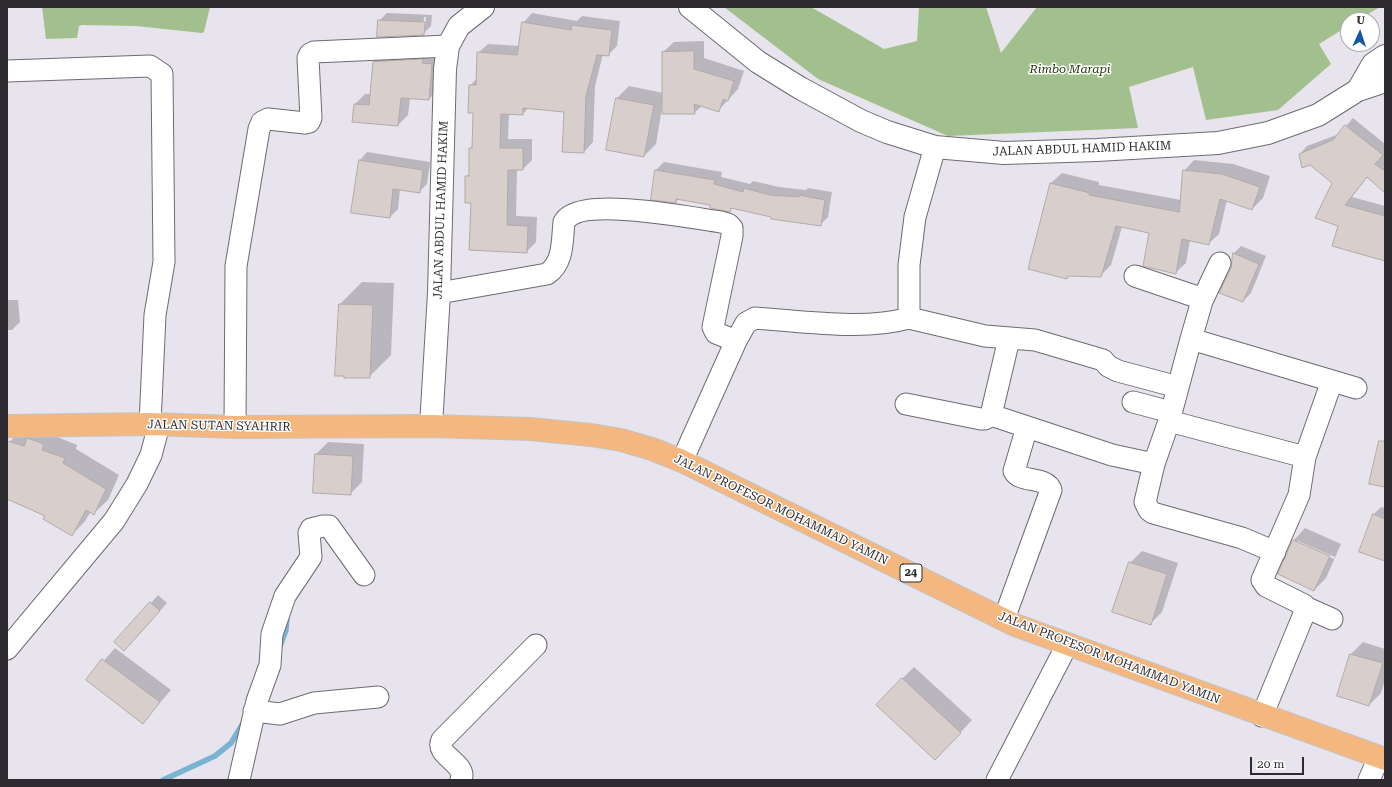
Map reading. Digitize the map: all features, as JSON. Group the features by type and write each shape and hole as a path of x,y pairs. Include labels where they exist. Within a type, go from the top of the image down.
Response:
{"highway":[{"name":"JALAN SUTAN SYAHRIR","path":"7,426 431,426"},
{"name":"JALAN PROFESOR MOHAMMAD YAMIN","path":"431,426 530,429 591,435 640,445 682,461 1004,619 1067,645 1382,758"}],"main road":[{"name":"JALAN ABDUL HAMID HAKIM","path":"431,426 438,293 445,77 448,46 459,26 483,7"},
{"name":"JALAN ABDUL HAMID HAKIM","path":"690,7 758,62 800,88 874,127 935,147 1004,153 1218,143 1268,133 1318,115 1358,90 1385,81"},
{"name":"JALAN ABDUL HAMID HAKIM","path":"1358,90 1373,64 1385,56"}],"street":[{"path":"235,427 236,266 259,129 262,122 268,120 305,123 310,122 308,58 310,54 314,52 448,46"},
{"path":"7,71 150,66 162,74 164,262 155,315 155,425 151,455 137,484 114,521 7,649"},
{"path":"909,318 909,265 915,216 935,147"},
{"path":"438,293 547,274 554,269 559,260 564,222 567,216 577,212 607,208 650,212 721,222 728,224 732,228 732,236 713,327 716,333 736,341"},
{"path":"1220,263 1203,299 1170,417 1154,464 1145,502 1148,510 1242,538 1275,552"},
{"path":"1134,276 1203,299"},
{"path":"682,461 736,341 746,323 755,318 864,324 897,321 909,318 985,336 1035,340 1104,360 1108,366 1118,371 1178,387"},
{"path":"906,404 985,419 991,415 1009,339"},
{"path":"1191,339 1356,388"},
{"path":"1332,381 1305,457 1299,495 1262,580 1263,583 1305,607 1332,619"},
{"path":"1133,402 1170,417 1305,457"},
{"path":"991,415 1112,455 1154,464"},
{"path":"1004,619 1051,490 1047,484 1018,475 1014,471 1027,426"},
{"path":"239,780 254,711 270,665 270,640 279,611 285,596 311,557 310,529 329,526 364,574"},
{"path":"1262,716 1305,607"},
{"path":"461,780 462,772 460,768 441,749 440,744 442,740 536,645"},
{"path":"997,780 1067,645"},
{"path":"254,711 280,714 314,703 378,697"},
{"path":"1369,780 1382,758"}],"green space":[{"path":"42,7 210,7 204,32 202,33 136,26 82,25 79,26 77,38 46,39"},
{"name":"Rimbo Marapi","path":"724,7 811,7 884,49 917,41 919,7 986,7 1001,53 1037,7 1380,7 1372,12 1340,12 1340,31 1319,44 1331,64 1278,110 1206,120 1193,67 1129,87 1138,128 948,136 818,79"}],"building":[{"path":"378,20 425,22 424,35 377,37"},
{"path":"522,22 571,30 572,25 612,30 609,56 597,55 586,96 584,153 562,152 564,112 523,108 523,115 501,114 500,148 523,148 523,170 508,170 507,225 528,226 527,253 469,250 471,203 465,203 465,176 469,176 469,148 472,148 473,113 468,113 469,85 476,85 477,52 517,55"},
{"path":"694,51 694,69 734,81 728,101 723,99 719,112 694,104 695,114 662,114 662,52"},
{"path":"423,59 422,63 432,64 429,100 401,98 398,126 352,122 354,104 369,105 373,62"},
{"path":"616,98 654,105 644,157 606,150"},
{"path":"1345,125 1383,155 1375,164 1385,171 1385,193 1367,177 1345,205 1385,216 1385,261 1332,246 1338,226 1315,218 1332,183 1310,165 1302,168 1299,154 1333,140"},
{"path":"359,160 423,170 420,193 393,189 390,218 351,213"},
{"path":"655,170 715,180 714,184 743,192 744,188 770,195 799,197 799,195 825,200 821,226 771,219 771,217 731,208 730,212 710,208 710,205 676,199 676,203 651,200"},
{"path":"1183,170 1222,174 1260,187 1252,210 1220,199 1209,245 1182,239 1176,274 1143,266 1149,233 1116,226 1101,277 1068,276 1067,279 1028,269 1050,183 1090,193 1089,195 1179,212"},
{"path":"1233,253 1259,264 1243,302 1219,293 1231,268"},
{"path":"339,304 373,305 370,378 344,378 344,376 335,376"},
{"path":"27,438 44,444 42,450 65,458 63,463 106,489 94,515 86,510 72,536 43,519 45,516 7,499 7,441 24,446"},
{"path":"1379,441 1385,441 1385,487 1369,484"},
{"path":"315,454 353,456 351,495 313,493"},
{"path":"1373,514 1385,519 1385,561 1359,552"},
{"path":"1293,540 1330,556 1314,591 1278,574"},
{"path":"1129,562 1167,574 1151,625 1112,612"},
{"path":"150,602 160,611 124,651 114,642"},
{"path":"1350,654 1383,663 1369,706 1337,696"},
{"path":"102,659 160,702 143,724 86,680"},
{"path":"902,678 961,733 935,760 876,705"}],"waterway":[{"path":"279,649 286,630 287,617"},
{"path":"163,780 215,756 231,743 245,720"}]}
